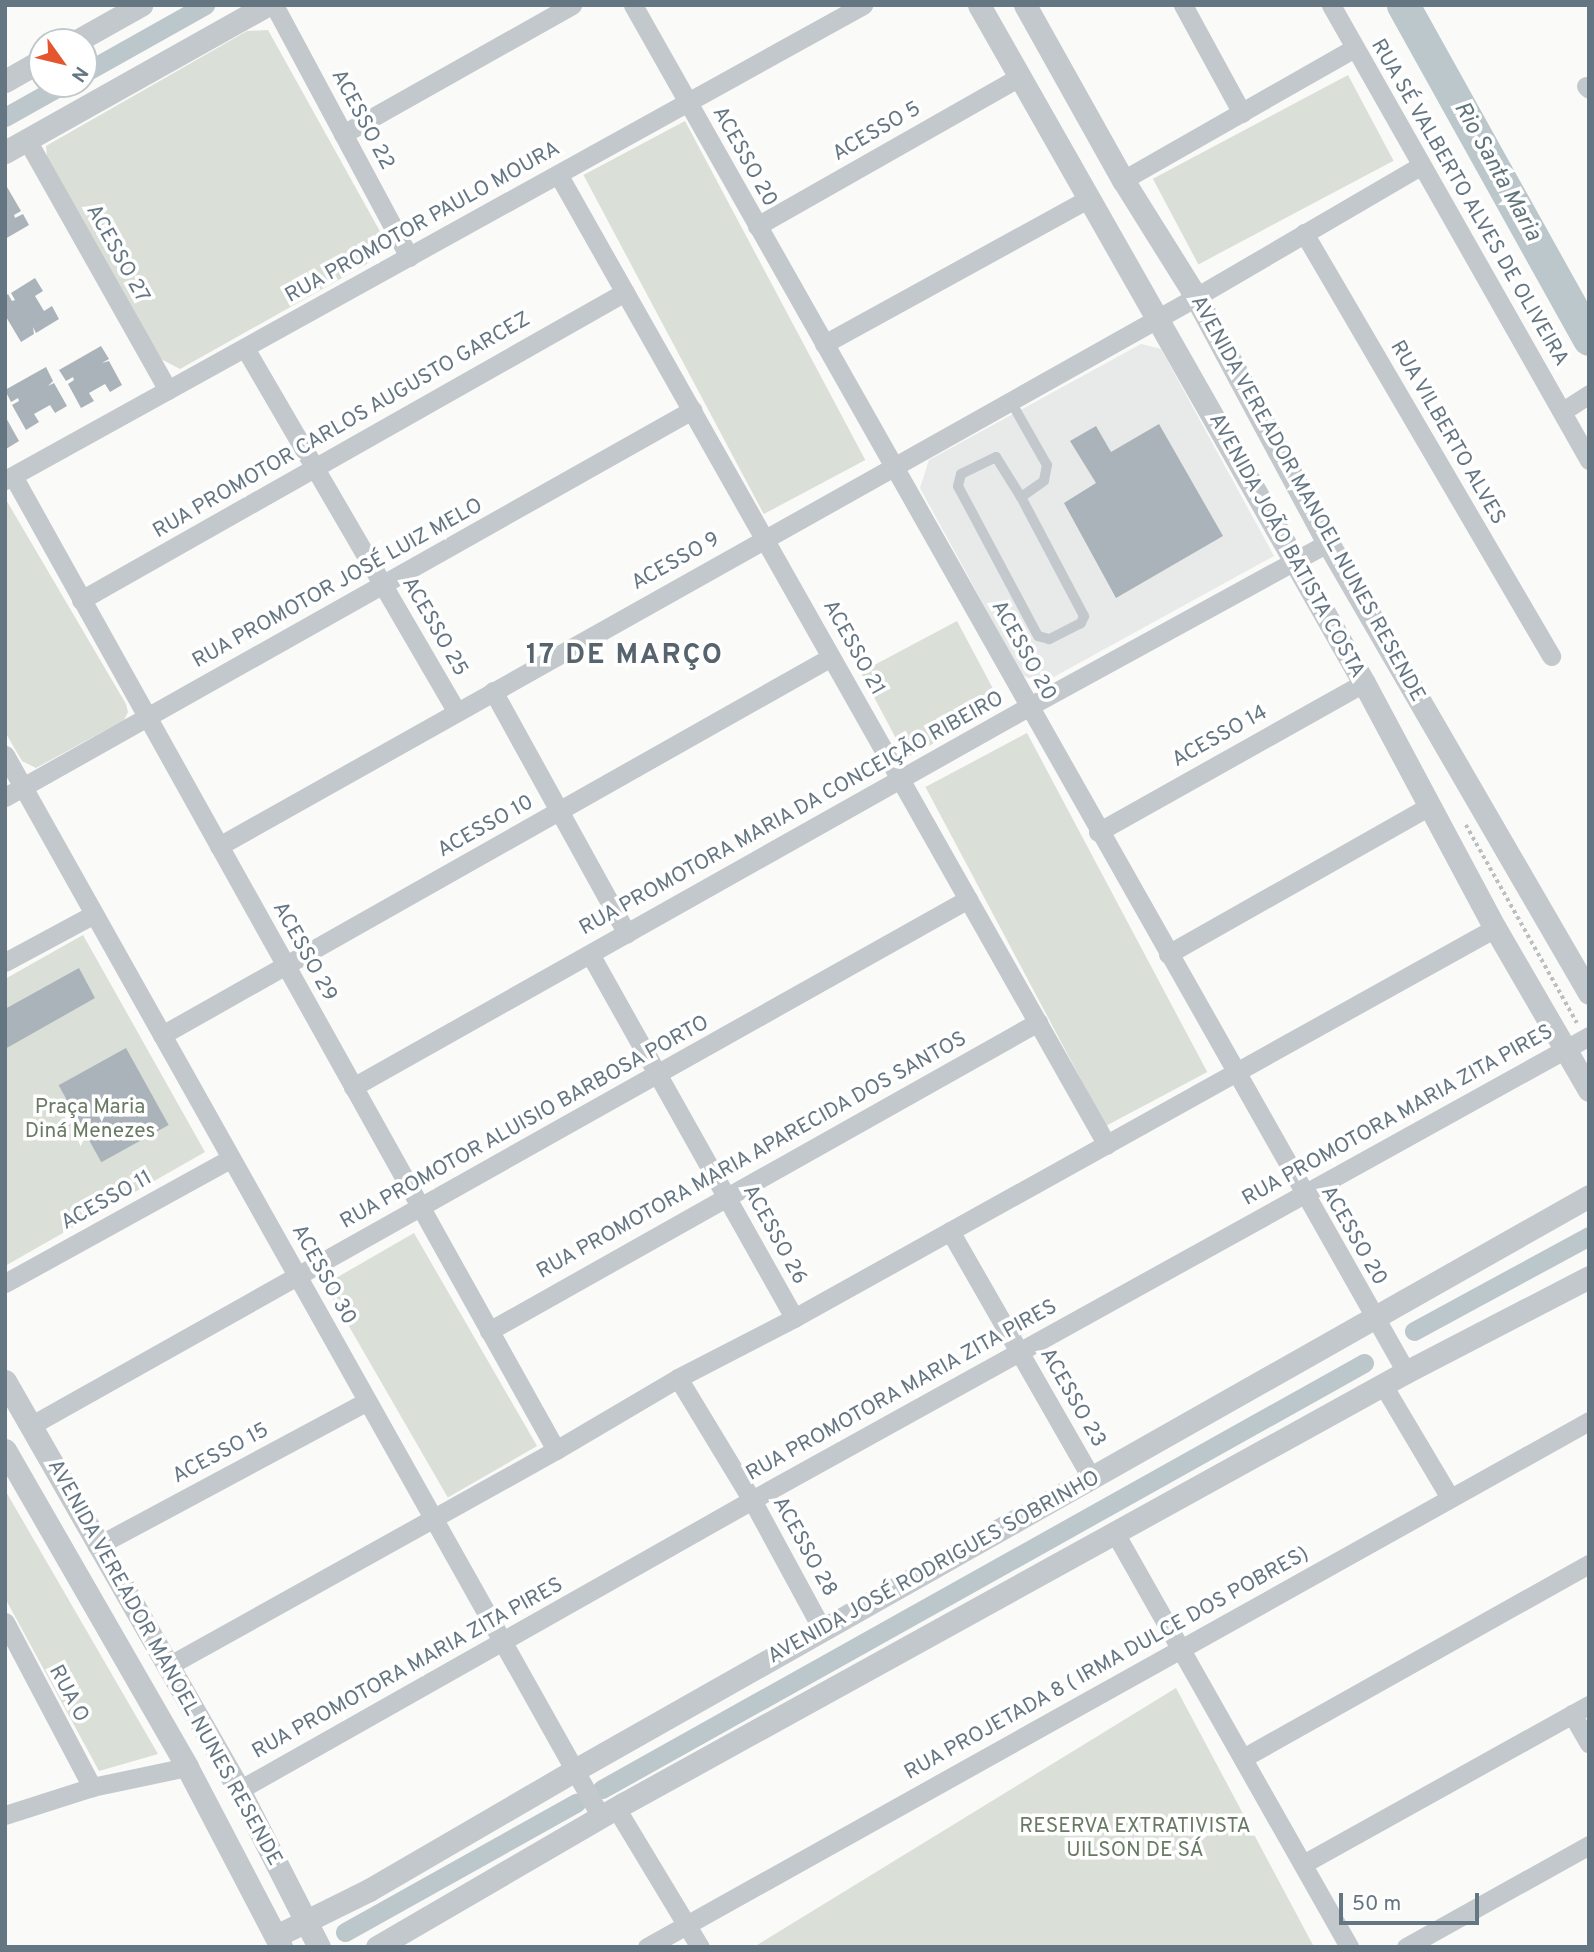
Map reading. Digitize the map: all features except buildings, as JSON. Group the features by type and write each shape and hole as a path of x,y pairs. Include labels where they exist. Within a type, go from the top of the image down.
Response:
{"street":[{"path":"98,29 141,5"},
{"path":"5,152 267,5"},
{"name":"ACESSO 22","path":"274,5 410,257"},
{"path":"343,134 572,5"},
{"name":"ACESSO 20","path":"633,5 1303,1195 1406,1372"},
{"name":"RUA PROMOTOR PAULO MOURA","path":"9,478 863,5"},
{"name":"AVENIDA JOÃO BATISTA COSTA","path":"979,5 1364,683 1495,928 1589,1090"},
{"name":"AVENIDA VEREADOR MANOEL NUNES RESENDE","path":"1025,5 1123,180 1196,297 1328,543 1589,993"},
{"path":"1183,5 1242,113"},
{"name":"RUA SÉ VALBERTO ALVES DE OLIVEIRA","path":"1331,5 1589,460"},
{"path":"1123,180 1354,48"},
{"path":"5,80 28,68"},
{"name":"ACESSO 5","path":"757,226 1019,77"},
{"name":"ACESSO 27","path":"27,140 168,390"},
{"name":"ACESSO 9","path":"219,846 1010,399 1196,297 1420,166"},
{"name":"ACESSO 21","path":"558,174 1107,1145"},
{"path":"824,344 1088,199"},
{"name":"RUA VILBERTO ALVES","path":"1304,233 1551,656"},
{"name":"RUA PROMOTOR CARLOS AUGUSTO GARCEZ","path":"82,600 625,292"},
{"name":"ACESSO 25","path":"245,348 457,712"},
{"path":"1563,411 1589,394"},
{"name":"RUA PROMOTOR JOSÉ LUIZ MELO","path":"5,797 692,410"},
{"name":"ACESSO 29","path":"9,478 82,600 556,1450"},
{"name":"RUA PROMOTORA MARIA DA CONCEIÇÃO RIBEIRO","path":"353,1087 1028,707 1296,563 1328,543"},
{"name":"ACESSO 10","path":"162,1035 831,657"},
{"name":"ACESSO 14","path":"1098,832 1364,683"},
{"path":"493,691 627,934"},
{"name":"ACESSO 30","path":"5,755 575,1770 608,1812 700,1947"},
{"path":"1168,954 1430,806"},
{"name":"RUA PROMOTOR ALUISIO BARBOSA PORTO","path":"30,1426 968,899"},
{"path":"5,962 94,914"},
{"path":"168,1666 556,1450 678,1378 794,1318 1495,928"},
{"name":"ACESSO 26","path":"590,954 794,1318"},
{"name":"RUA PROMOTORA MARIA APARECIDA DOS SANTOS","path":"489,1331 1038,1022"},
{"name":"RUA PROMOTORA MARIA ZITA PIRES","path":"239,1790 752,1500 1589,1036"},
{"name":"ACESSO 11","path":"5,1283 232,1158"},
{"name":"AVENIDA JOSÉ RODRIGUES SOBRINHO","path":"279,1941 315,1917 369,1890 575,1770 1589,1196"},
{"name":"ACESSO 23","path":"950,1231 1092,1479"},
{"path":"377,1947 608,1812 1406,1372 1589,1277"},
{"name":"ACESSO 28","path":"678,1378 752,1500 823,1631"},
{"name":"AVENIDA VEREADOR MANOEL NUNES RESENDE","path":"5,1381 239,1790 291,1889 315,1917 319,1947"},
{"path":"1383,1385 1450,1498"},
{"name":"ACESSO 15","path":"97,1546 367,1401"},
{"name":"RUA PROJETADA 8 ( IRMA DULCE DOS POBRES)","path":"647,1947 1589,1421"},
{"name":"AVENIDA VEREADOR MANOEL NUNES RESENDE","path":"5,1450 187,1767 279,1941"},
{"path":"1115,1533 1349,1947"},
{"path":"1243,1758 1589,1564"},
{"name":"RUA O","path":"5,1622 13,1657 92,1787"},
{"path":"1303,1864 1580,1709 1589,1744"},
{"path":"5,1815 92,1787 187,1767"},
{"path":"1406,1947 1589,1845"},
{"path":"260,1902 278,1901 291,1889"},
{"path":"315,1917 332,1947"}],"lane":[{"path":"1010,399 1047,465 1044,481 1021,497"},
{"path":"996,457 1021,497 1084,616 1081,623 1049,639 1038,636 958,480 961,474 996,457"}],"shaded area":[{"path":"1141,344 1161,349 1274,556 1041,684 1022,675 920,488 929,460"}],"green space":[{"path":"268,30 382,235 385,246 381,256 180,369 161,359 47,157 46,146 247,31"},
{"path":"1348,75 1394,161 1198,264 1153,179"},
{"path":"685,121 865,460 764,514 583,175"},
{"path":"5,498 126,704 128,712 124,720 36,768 22,761 5,732"},
{"path":"957,621 1003,707 906,758 861,672"},
{"path":"1027,733 1207,1072 1106,1126 925,787"},
{"name":"Praça Maria Diná Menezes","path":"83,935 205,1152 5,1266 5,979"},
{"path":"414,1233 537,1446 448,1498 325,1284"},
{"path":"5,1490 158,1754 99,1771 5,1598"},
{"name":"RESERVA EXTRATIVISTA UILSON DE SÁ","path":"1176,1688 1314,1947 754,1947"}],"waterway":[{"path":"98,65 205,5"},
{"name":"Rio Santa Maria","path":"1403,5 1589,339"},
{"path":"5,117 39,98"},
{"path":"1414,1331 1589,1236"},
{"path":"602,1789 1364,1363"},
{"path":"345,1932 576,1803"}],"district":[{"name":"17 DE MARÇO","path":"625,656"}]}
